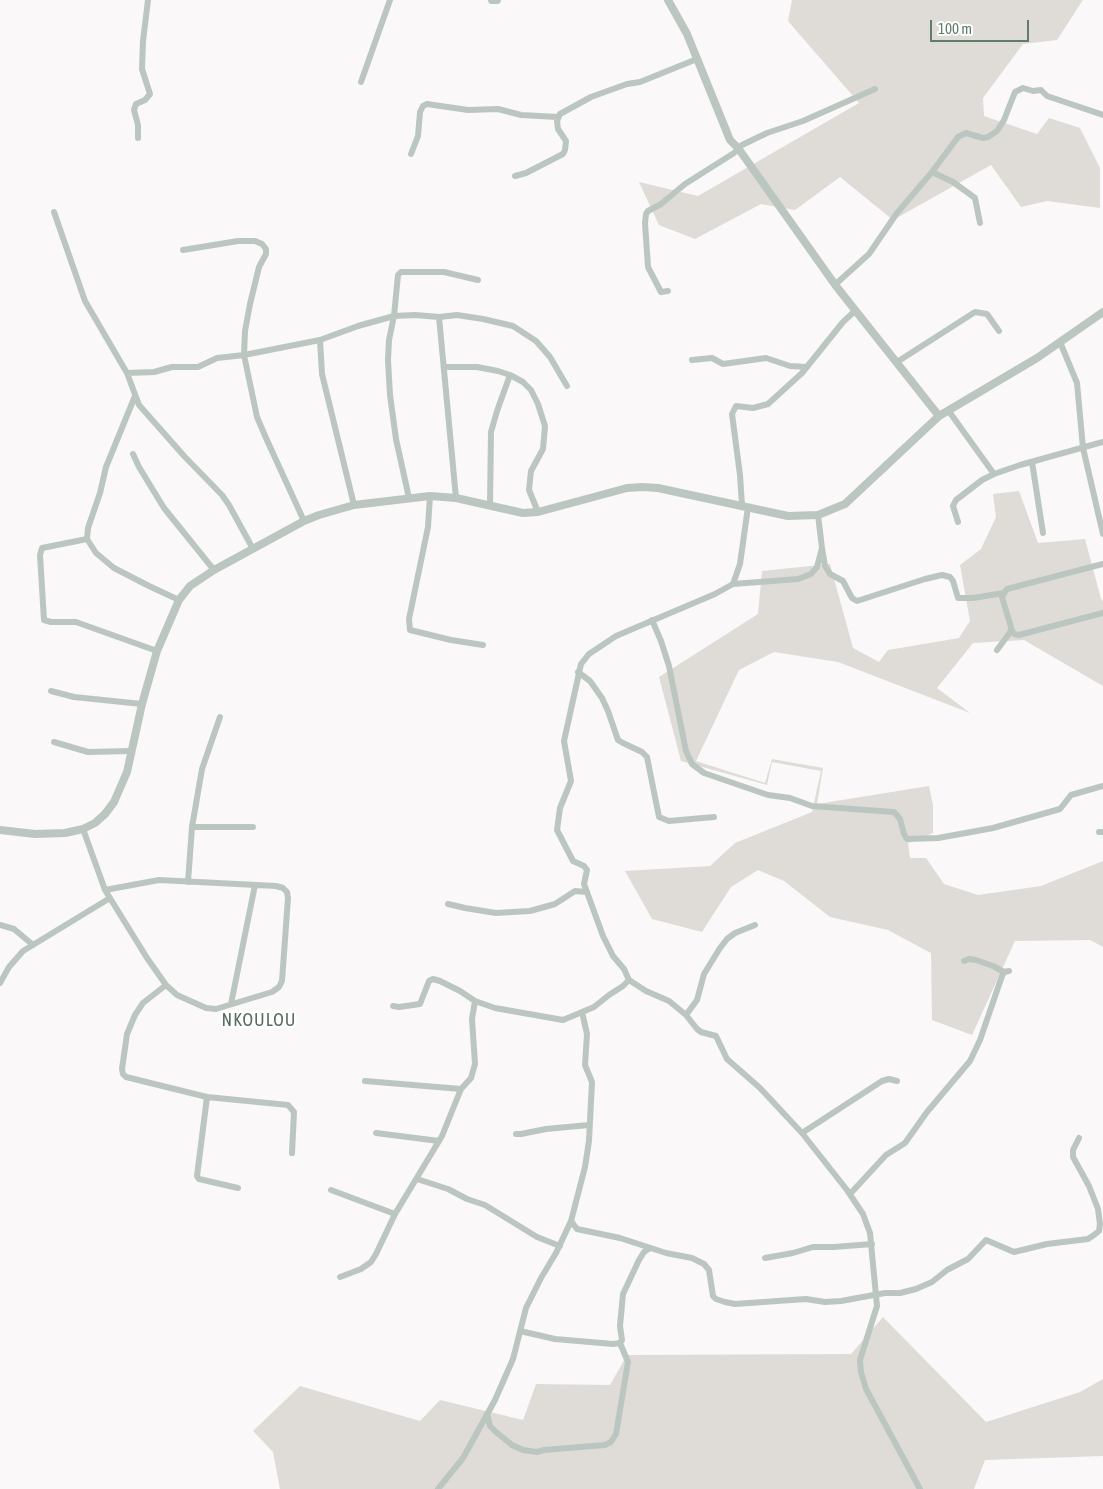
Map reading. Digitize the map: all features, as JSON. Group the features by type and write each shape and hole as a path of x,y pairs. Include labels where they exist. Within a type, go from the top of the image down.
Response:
{"street":[{"path":"138,138 138,125 134,110 136,104 145,100 150,94 142,69 148,0"},
{"path":"361,82 390,0"},
{"path":"492,0 497,0"},
{"path":"668,0 686,34 730,140 738,148 836,286 939,416"},
{"path":"411,154 418,136 420,112 423,106 427,104 468,110 498,109 521,115 558,117 591,97 627,84 640,82 697,59"},
{"path":"836,286 869,254 897,212 932,172 958,138 966,133 983,138 997,131 1004,120 1015,92 1023,88 1033,91 1041,90 1047,96 1103,115"},
{"path":"668,291 661,292 648,267 646,214 648,211 670,197 685,184 734,153 738,148 756,138 803,121 875,89"},
{"path":"515,176 526,173 563,154 566,150 566,141 558,129 556,121 558,117"},
{"path":"932,172 954,182 974,198 980,223"},
{"path":"54,212 85,301 127,373 135,396 143,410 185,457 222,494 253,549"},
{"path":"183,250 238,241 255,241 262,244 266,249 266,254 259,267 250,304 245,331 244,355 257,417 304,521"},
{"path":"409,498 396,439 390,395 388,360 397,280 401,272 444,272 478,280"},
{"path":"733,584 739,571 745,506 732,414 734,409 736,406 753,408 768,404 793,383 843,322 856,310"},
{"path":"897,362 975,312 987,314 999,331"},
{"path":"0,830 50,834 64,833 82,829 95,823 114,802 127,772 142,704 157,651 179,600 190,586 214,570 304,521 354,504 430,496 456,498 523,513 538,512 627,488 642,487 658,488 788,516 818,515 845,504 939,416 1029,363 1103,312"},
{"path":"127,373 154,372 172,367 198,367 217,358 244,355 320,340 358,326 394,316 439,317 458,315 513,326 536,341 545,351 567,386"},
{"path":"439,317 456,498"},
{"path":"320,340 322,374 354,504"},
{"path":"1060,342 1077,383 1083,448 1103,534"},
{"path":"692,360 712,358 723,364 766,358 790,366 807,367"},
{"path":"444,367 477,367 510,375 523,382 531,390 545,426 543,449 531,471 529,490 538,512"},
{"path":"490,506 491,432 510,375"},
{"path":"135,396 106,467 100,493 88,528 87,539 96,553 114,568 179,600"},
{"path":"948,410 994,474"},
{"path":"958,522 953,506 956,500 994,474 1103,442"},
{"path":"133,454 138,467 164,508 214,570"},
{"path":"1032,462 1043,533"},
{"path":"430,496 428,527 409,619 410,630 451,640 483,645"},
{"path":"818,515 825,566 830,574 843,581 852,598 857,600 942,575 950,577 953,581 958,598 973,598 1004,592 1007,589 1103,564"},
{"path":"87,539 42,548 40,555 44,620 51,622 76,622 157,651"},
{"path":"822,548 818,567 811,574 798,579 733,584 715,594 608,640 585,658 578,672 576,694 564,741 571,781 560,808 557,830 573,861 584,866 587,870 584,884 606,945 624,968 629,980 646,991 662,997 686,1015 696,1029 716,1036 726,1059 760,1088 802,1133 850,1194 868,1223 872,1244 876,1295 875,1313 860,1360 861,1372 866,1389 920,1489"},
{"path":"1004,592 1002,601 1014,634 1019,635 1103,613"},
{"path":"652,620 661,640 669,666 686,750 692,764 704,773 759,793 790,798 812,806 891,810 898,815 907,839 938,838 1001,826 1060,809 1071,795 1103,786"},
{"path":"998,650 1009,636 1011,628"},
{"path":"578,672 590,681 602,698 618,740 647,756 659,817 669,821 714,817"},
{"path":"51,691 74,697 142,704"},
{"path":"188,882 192,827 202,769 220,717"},
{"path":"54,742 88,752 131,751"},
{"path":"192,827 253,826"},
{"path":"82,829 106,890 110,898 147,958 166,985 177,995 206,1008 216,1008 272,992 279,987 282,981 287,892 276,886 160,880 106,890"},
{"path":"231,1004 255,885"},
{"path":"448,904 496,912 530,911 555,904 575,891 587,892"},
{"path":"0,984 9,967 23,951 110,898"},
{"path":"0,925 14,929 33,945"},
{"path":"686,1015 696,1000 704,974 720,948 735,933 755,925"},
{"path":"850,1194 886,1155 905,1143 927,1112 970,1061 1006,972 976,960 969,959 964,961"},
{"path":"393,1006 420,1004 428,981 433,979 456,989 475,1001 505,1011 546,1016 558,1020 568,1019 594,1007 629,980"},
{"path":"166,985 144,1004 135,1015 126,1034 123,1074 126,1077 207,1097 288,1105 294,1112 292,1153"},
{"path":"340,1277 361,1270 371,1262 395,1214 439,1141 461,1089 471,1078 475,1067 472,1014 475,1001"},
{"path":"438,1489 464,1458 506,1377 513,1359 526,1308 540,1278 560,1246 570,1221 585,1167 589,1141 592,1082 585,1065 587,1041 586,1025 582,1012"},
{"path":"802,1133 882,1081 889,1079 897,1081"},
{"path":"366,1081 461,1089"},
{"path":"207,1097 197,1176 199,1179 238,1188"},
{"path":"516,1134 546,1129 589,1126"},
{"path":"376,1133 439,1141"},
{"path":"570,1221 577,1229 620,1238 650,1248 692,1258 704,1264 708,1270 713,1296 720,1301 730,1303 806,1299 825,1302 914,1290 932,1282 947,1270 968,1259 986,1240 1014,1252 1047,1244 1088,1239 1099,1231 1098,1209 1089,1186 1073,1157 1073,1150 1079,1138"},
{"path":"417,1179 448,1189 467,1199 485,1205 537,1237 560,1246"},
{"path":"331,1190 395,1214"},
{"path":"764,1258 813,1247 872,1244"},
{"path":"487,1414 490,1426 496,1432 512,1445 523,1450 537,1452 605,1445 611,1442 616,1434 628,1362 620,1343 622,1338 620,1326 623,1294 639,1260 644,1252 650,1248"},
{"path":"520,1330 555,1339 620,1343"}],"shaded area":[{"path":"792,0 1083,0 1057,40 1023,44 983,98 984,116 1037,134 1049,118 1080,128 1100,168 1100,208 1047,201 1021,207 991,165 893,220 840,177 795,210 761,204 695,239 659,225 639,182 698,196 859,103 788,21"},
{"path":"1019,491 1038,543 1085,539 1103,601 1103,686 1024,640 973,643 937,688 970,713 838,662 774,652 739,670 696,761 765,783 772,759 823,768 817,804 929,786 933,805 933,833 908,843 910,858 926,858 944,884 978,895 1041,886 1103,861 1103,947 1090,940 1015,941 972,1035 932,1020 931,953 888,930 830,917 784,881 758,870 731,887 702,932 652,919 625,871 710,866 735,843 812,812 821,771 772,762 767,785 681,761 659,677 758,614 762,571 830,564 853,648 879,662 888,650 959,638 970,621 960,565 981,549 996,517 993,494"},
{"path":"883,1317 986,1422 1080,1392 1103,1379 1103,1456 985,1460 974,1489 280,1489 273,1452 253,1431 300,1386 420,1421 440,1400 523,1420 536,1384 610,1385 627,1355 851,1354"}],"district":[{"name":"NKOULOU","path":"259,1020"}]}
